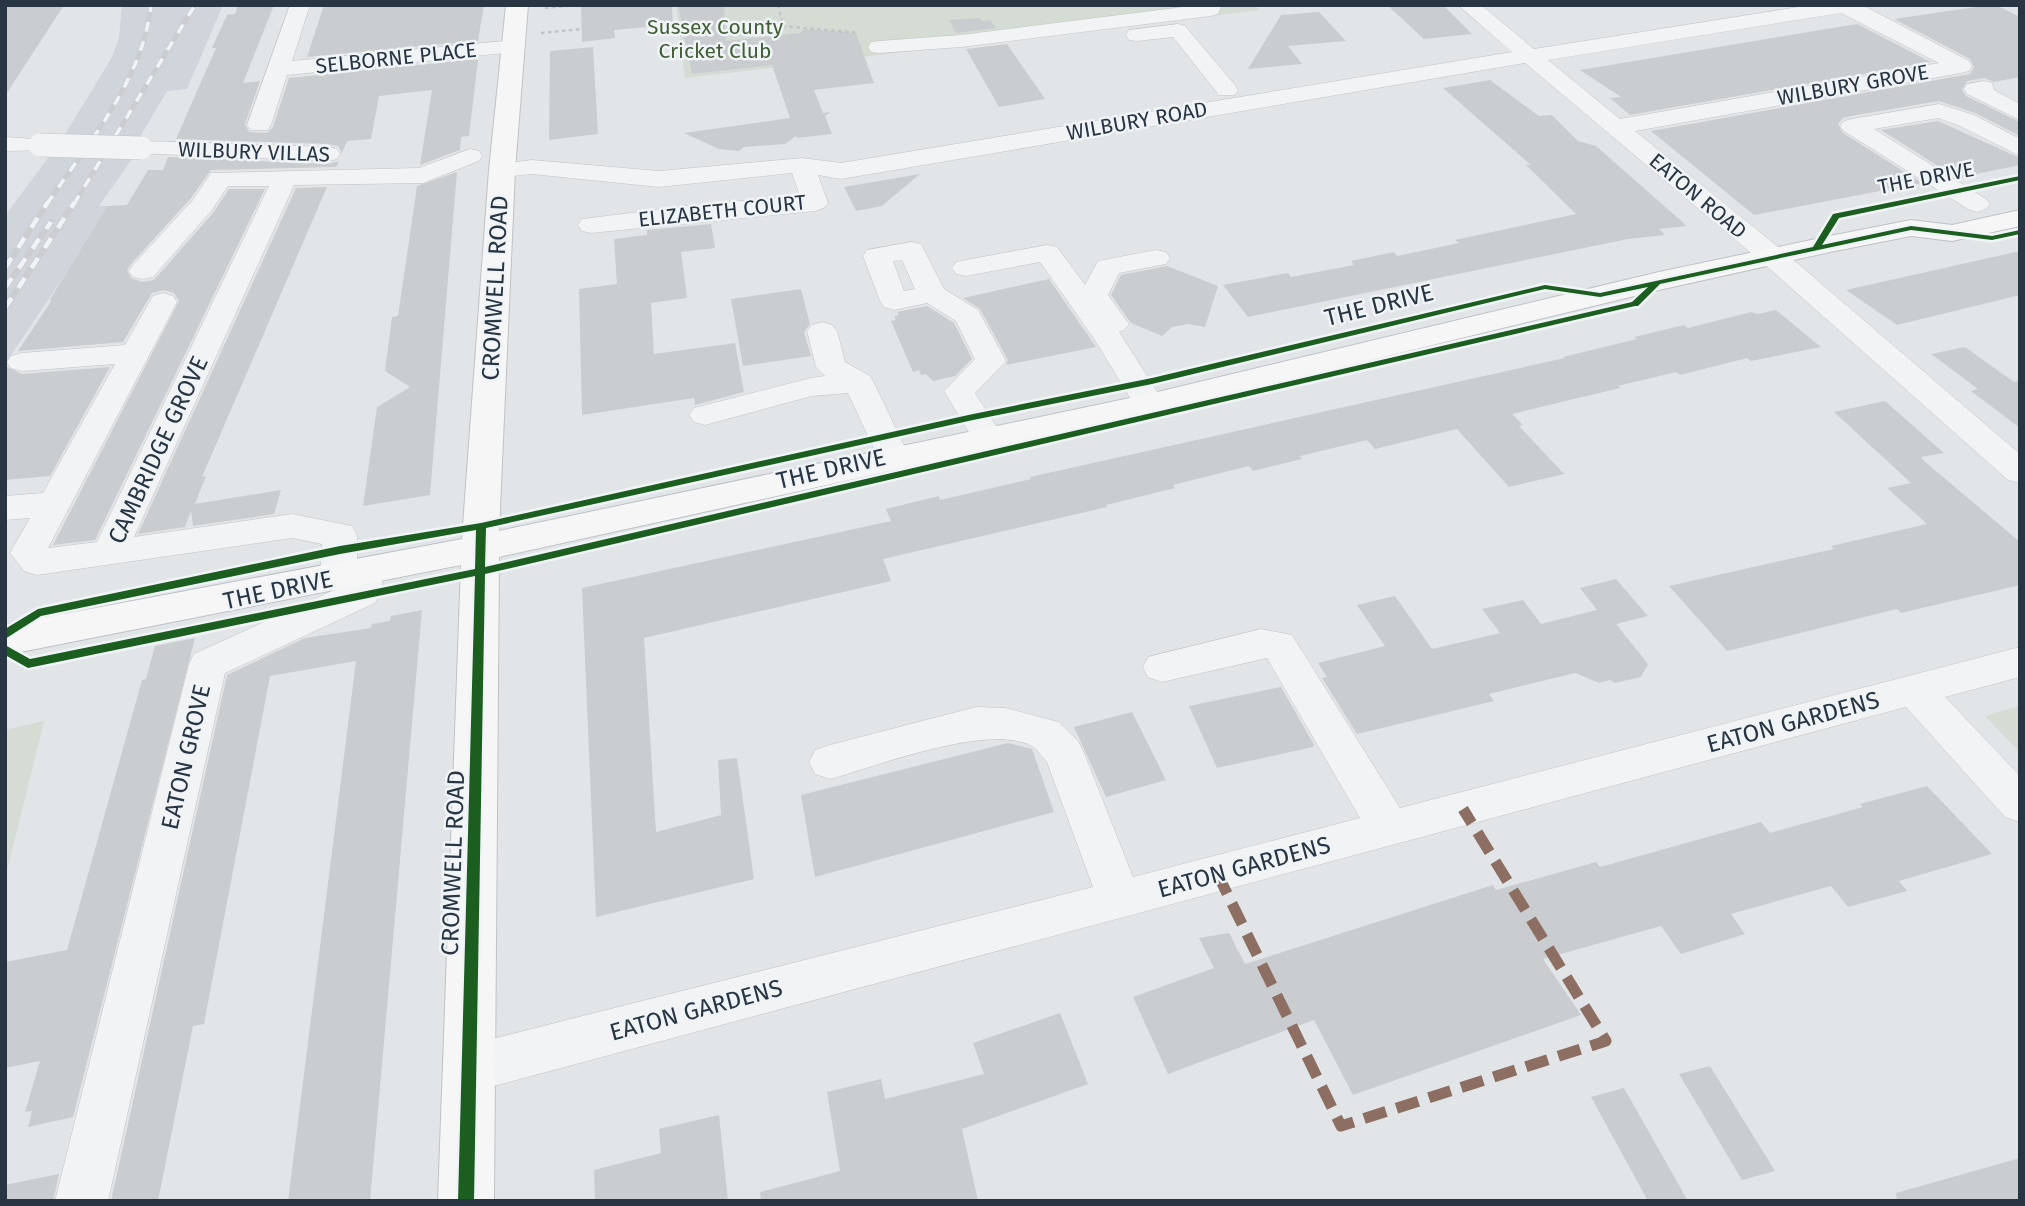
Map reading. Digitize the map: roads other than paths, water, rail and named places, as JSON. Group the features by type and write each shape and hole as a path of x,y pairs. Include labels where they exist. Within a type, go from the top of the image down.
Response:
{"main road":[{"name":"CROMWELL ROAD","path":"466,1201 492,160 514,46 529,7"},
{"name":"THE DRIVE","path":"1911,228 1924,215 2020,195"},
{"name":"THE DRIVE","path":"5,640 482,548 1157,402 1658,281 1911,228 1952,233 2020,218"}],"street":[{"path":"259,125 300,5"},
{"path":"874,40 961,41 1211,10 1212,5"},
{"name":"EATON ROAD","path":"1468,5 1773,257 2020,472"},
{"name":"WILBURY ROAD","path":"802,165 824,154 1227,90 1523,51 1760,5"},
{"name":"WILBURY ROAD","path":"1580,41 1846,6"},
{"name":"WILBURY GROVE","path":"1615,127 1961,66 1846,6"},
{"path":"1143,44 1178,30 1227,90"},
{"name":"SELBORNE PLACE","path":"278,69 514,46"},
{"name":"WILBURY ROAD","path":"492,160 532,167 659,179 802,165 841,172 1466,59"},
{"path":"1984,88 1975,89 2020,113"},
{"path":"1977,204 1852,126 1939,111 1966,120 2020,149"},
{"name":"WILBURY VILLAS","path":"5,144 492,160"},
{"path":"143,271 202,205 220,178 423,175 492,160"},
{"name":"ELIZABETH COURT","path":"591,225 815,203 802,165"},
{"name":"CAMBRIDGE GROVE","path":"108,553 285,178"},
{"path":"966,268 1047,253 1157,402"},
{"path":"1156,258 1108,267 1094,295 1157,402"},
{"path":"932,294 968,316 991,361 959,391 987,437"},
{"path":"108,553 37,562 28,553 163,302"},
{"path":"822,331 831,367 859,383"},
{"path":"22,362 134,353"},
{"path":"5,508 53,504"},
{"name":"CAMBRIDGE GROVE","path":"108,553 292,526 340,535 352,572"},
{"name":"EATON GROVE","path":"81,1201 208,664 362,594 352,572"},
{"path":"1162,667 1261,643 1279,645 1389,828"},
{"name":"EATON GARDENS","path":"468,1069 2020,662"},
{"path":"1914,690 2020,804"},
{"path":"830,762 976,723 1005,724 1045,733 1064,753 1120,900"}],"lane":[{"path":"705,415 811,387 859,383 894,458"}],"railway":[{"path":"47,204 96,134 125,85 146,33 151,5"},
{"path":"74,204 195,5"},
{"path":"5,268 48,202"},
{"path":"5,308 75,202"},
{"path":"5,288 51,222"}],"park label":[{"name":"Sussex County Cricket Club","path":"715,39"}]}
